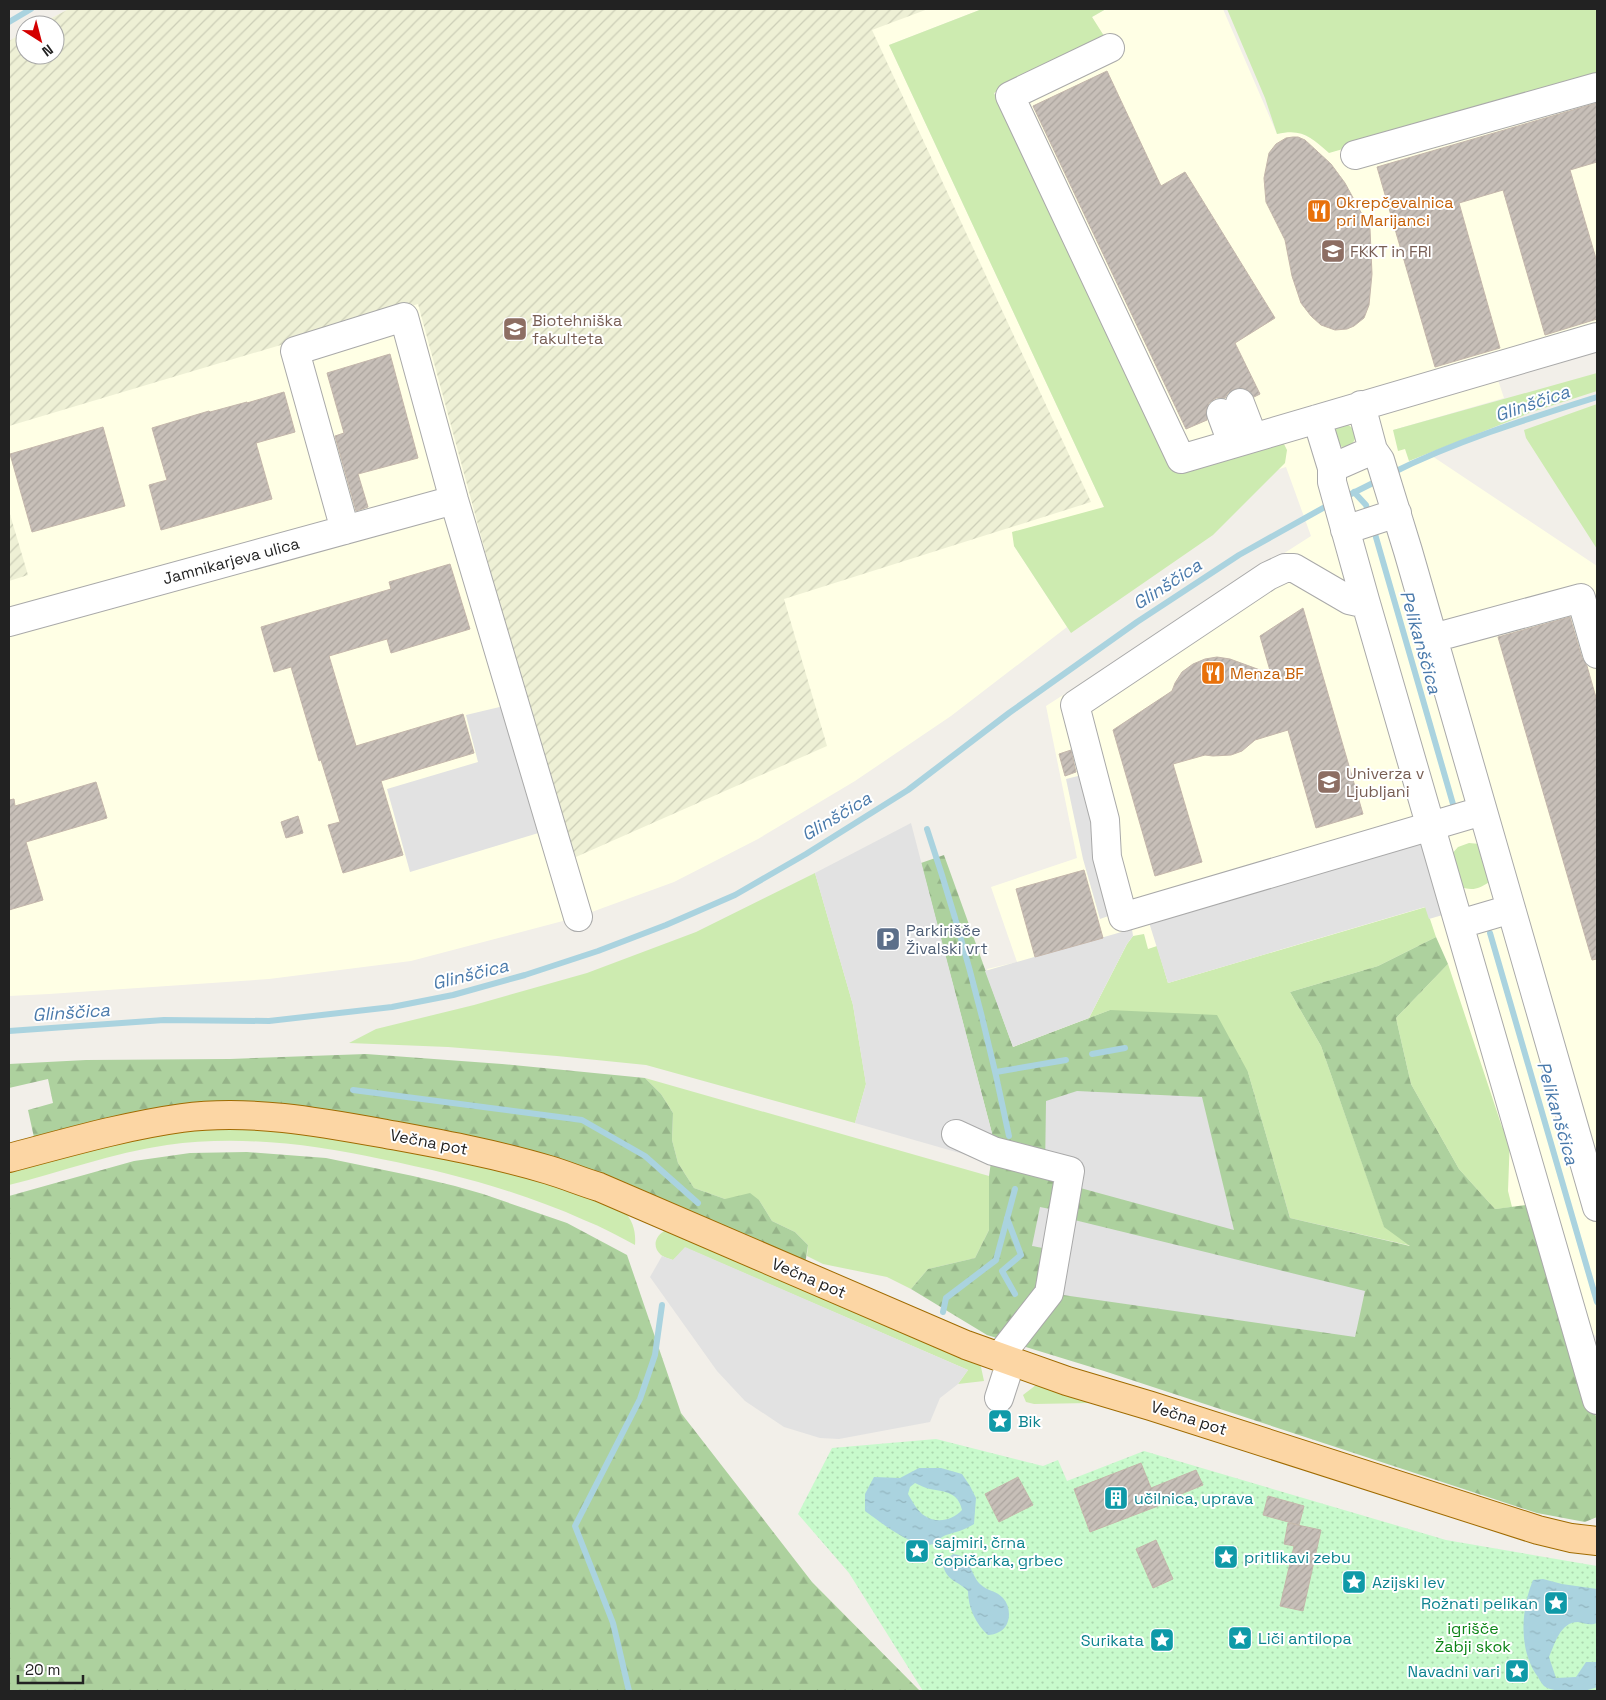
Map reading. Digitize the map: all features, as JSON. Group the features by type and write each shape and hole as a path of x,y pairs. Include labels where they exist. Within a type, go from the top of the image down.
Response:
{"main road":[{"name":"Večna pot","path":"9,1158 127,1128 184,1118 236,1116 294,1119 357,1128 505,1158 550,1170 599,1187 957,1341 1067,1381 1538,1530 1571,1538 1597,1541"}],"street":[{"path":"1110,48 1010,96 1181,459 1317,419 1566,337 1596,331"},
{"path":"1355,155 1597,87"},
{"path":"345,530 295,351 404,317 454,500 578,917"},
{"path":"1361,405 1371,442 1380,460 1397,513 1511,909 1588,1137 1597,1208"},
{"path":"1231,408 1243,440"},
{"path":"1317,419 1328,457 1332,482 1362,590 1593,1372 1597,1400"},
{"path":"1328,457 1371,442"},
{"name":"Jamnikarjeva ulica","path":"9,622 454,500"},
{"path":"1345,530 1397,513"},
{"path":"1362,590 1358,602 1349,600 1294,568 1285,568 1268,576 1075,705 1105,820 1107,857 1123,917 1482,811"},
{"path":"1433,638 1581,598 1597,654"},
{"path":"1460,924 1511,909"},
{"path":"956,1134 993,1151 1070,1171 1049,1293 1005,1359 999,1398"}],"shaded area":[{"name":"Biotehniška fakulteta","path":"69,9 982,9 889,45 1104,507 1014,546 1067,627 951,716 855,781 758,839 674,882 578,917 411,961 269,979 9,996 9,41 15,38 15,65 65,65 65,15 57,15"},
{"path":"69,9 928,9 872,30 1091,502 784,599 827,746 569,860 418,304 9,426 9,41 15,38 15,65 65,65 65,15 57,15"},
{"name":"Univerza v Ljubljani","path":"1106,9 1223,9 1277,134 1289,131 1301,133 1314,140 1329,152 1597,76 1597,350 1498,380 1504,398 1393,430 1597,566 1597,1150 1593,1156 1597,1188 1597,1336 1571,1328 1013,1047 987,969 1017,962 991,887 1077,858 1046,706 1311,536 1286,467 1186,498 994,92 1105,39 1092,17"},
{"path":"9,511 28,575 9,581"},
{"path":"508,705 545,831 410,872 387,789 478,762 466,715"},
{"path":"1082,775 1114,914 1100,919 1083,859 1066,779"},
{"name":"Parkirišče Živalski vrt","path":"911,823 994,1141 991,1162 855,1123 866,1084 853,1005 815,873"},
{"path":"1424,835 1446,914 1429,919 1425,907 1168,983 1147,916"},
{"path":"1132,929 1133,936 1127,944 1089,1018 1013,1047 985,971"},
{"path":"1077,1091 1202,1097 1234,1230 1062,1183 1045,1171 1046,1101"},
{"path":"1040,1207 1055,1210 1048,1249 1032,1246"},
{"path":"1058,1216 1365,1291 1355,1337 1049,1293"},
{"path":"685,1247 968,1370 958,1384 940,1398 930,1422 839,1439 820,1438 784,1427 745,1401 717,1371 650,1277 662,1256 673,1260"}],"green space":[{"path":"982,9 1106,9 1092,17 1106,39 994,93 1173,470 1282,440 1287,450 1285,463 1213,535 1071,633 1014,546 1012,532 1104,507 889,45"},
{"path":"1227,9 1597,9 1597,76 1329,153 1306,135 1293,132 1277,134 1265,98"},
{"path":"1597,373 1597,391 1532,412 1409,461 1405,449 1398,451 1393,430"},
{"path":"1597,404 1597,549 1526,438 1524,430"},
{"path":"1346,424 1354,430 1356,436 1351,445 1343,447 1339,446 1334,430 1336,427"},
{"path":"1469,843 1480,844 1489,882 1474,889 1458,886 1450,856 1458,847"},
{"path":"944,855 1013,1047 1110,1010 1217,1015 1248,1072 1290,1218 1410,1246 1384,1227 1321,1046 1290,992 1378,966 1436,937 1448,964 1396,1018 1411,1084 1459,1169 1495,1209 1534,1204 1597,1420 1597,1517 1585,1522 1537,1513 1104,1371 987,1335 911,1289 928,1269 975,1258 989,1230 989,1176 994,1141 921,863"},
{"path":"815,873 853,1005 866,1084 855,1123 646,1065 448,1047 349,1043 376,1029 474,1005 587,973 696,932"},
{"path":"1426,907 1436,937 1378,966 1290,992 1321,1046 1384,1226 1412,1246 1290,1218 1248,1072 1110,1010 1089,1018 1127,944 1133,936 1144,934 1148,949 1157,946 1168,983"},
{"path":"1448,964 1502,1127 1510,1136 1508,1191 1512,1207 1495,1209 1459,1169 1411,1084 1396,1018"},
{"path":"366,1054 502,1064 645,1078 661,1094 673,1113 672,1140 678,1163 694,1188 725,1199 750,1193 759,1200 772,1221 795,1232 808,1245 805,1265 352,1117 35,1142 28,1110 53,1103 48,1079 9,1088 9,1064 86,1060 230,1059"},
{"path":"645,1078 989,1176 989,1230 975,1258 928,1269 911,1289 887,1277 823,1264 807,1256 808,1245 795,1232 772,1221 759,1200 725,1199 694,1188 678,1163 672,1140 673,1113 661,1094"},
{"path":"186,1127 275,1127 520,1172 624,1211 633,1226 635,1245 597,1226 535,1200 484,1184 433,1170 301,1145 220,1141 167,1145 107,1158 9,1185 9,1169"},
{"path":"247,1152 326,1158 455,1186 567,1223 627,1255 681,1413 812,1582 920,1691 9,1691 9,1196 134,1161 190,1153"},
{"path":"666,1230 977,1362 981,1367 984,1381 958,1384 968,1370 686,1248 673,1260 665,1257 658,1252 656,1241"},
{"path":"1036,1385 1090,1403 1034,1404 1026,1402 1023,1395"},
{"name":"igrišče Žabji skok","path":"936,1439 1043,1466 1058,1460 1067,1481 1144,1451 1446,1540 1597,1566 1597,1691 923,1691 849,1573 798,1514 832,1448"}],"water":[{"path":"919,1468 941,1468 962,1474 976,1498 974,1524 944,1536 933,1544 926,1545 908,1539 888,1528 865,1511 865,1494 874,1477 900,1478","holes":["915,1483 928,1489 954,1496 962,1510 945,1520 935,1520 925,1516 908,1494 910,1487"]},
{"path":"953,1554 959,1555 967,1561 980,1584 1001,1596 1006,1602 1009,1612 1008,1621 1006,1626 998,1633 988,1635 984,1631 976,1621 971,1609 968,1591 947,1575 943,1566"},
{"path":"1543,1579 1597,1589 1597,1623 1578,1622 1567,1626 1556,1640 1549,1657 1556,1678 1576,1677 1586,1662 1597,1662 1597,1687 1578,1691 1550,1689 1543,1685 1532,1666 1524,1642 1524,1616 1533,1580"}],"building":[{"path":"1107,71 1161,186 1185,172 1275,318 1235,343 1260,394 1254,397 1243,388 1234,389 1225,398 1216,398 1209,403 1206,411 1207,420 1186,429 1033,106"},
{"path":"1597,103 1597,162 1570,170 1597,262 1597,319 1545,335 1503,190 1459,203 1500,348 1435,367 1377,167"},
{"path":"1293,137 1305,140 1331,164 1345,183 1370,229 1372,274 1369,305 1364,318 1347,329 1335,330 1321,325 1301,303 1292,276 1285,240 1266,202 1264,178 1269,153 1276,144 1286,138"},
{"path":"390,354 418,458 358,474 368,507 356,511 335,436 344,433 327,373"},
{"path":"284,392 295,432 256,443 272,499 161,530 149,485 167,480 152,428"},
{"path":"103,427 125,506 32,532 10,454"},
{"path":"450,564 470,629 391,653 387,639 329,656 356,746 463,714 474,753 381,781 403,855 343,873 328,825 340,822 321,760 319,761 291,667 274,672 261,627 391,589 389,582"},
{"path":"1303,608 1363,814 1316,828 1288,730 1255,740 1242,751 1231,755 1205,755 1173,764 1202,862 1155,876 1113,730 1172,691 1182,672 1193,664 1205,659 1217,657 1230,659 1271,674 1260,636"},
{"path":"1570,617 1597,701 1597,959 1592,960 1498,637"},
{"path":"1071,750 1076,772 1065,776 1059,754"},
{"path":"96,782 107,818 26,842 43,900 9,910 9,800 14,799 15,806"},
{"path":"298,816 303,833 286,838 281,822"},
{"path":"1084,870 1103,938 1035,957 1016,889"},
{"name":"učilnica, uprava","path":"1141,1463 1151,1488 1196,1470 1203,1485 1157,1504 1158,1506 1090,1532 1074,1489"},
{"path":"1018,1477 1033,1505 999,1522 985,1494"},
{"path":"1268,1496 1304,1506 1299,1525 1263,1515"},
{"path":"1288,1523 1321,1530 1303,1611 1280,1606 1294,1546 1284,1544"},
{"path":"1156,1540 1173,1579 1153,1588 1136,1549"}],"waterway":[{"path":"9,22 31,9"},
{"name":"Glinščica","path":"1390,474 1466,441 1597,397"},
{"name":"Glinščica","path":"1343,498 1379,480"},
{"name":"Pelikanščica","path":"1354,492 1366,505 1369,515"},
{"name":"Glinščica","path":"9,1031 164,1020 269,1021 392,1007 453,995 525,975 598,951 666,925 735,895 806,854 908,790 1009,713 1137,622 1239,555 1332,503"},
{"name":"Pelikanščica","path":"1373,527 1453,804"},
{"path":"927,829 973,982 1009,1136"},
{"name":"Pelikanščica","path":"1490,933 1597,1302"},
{"path":"1092,1054 1125,1048"},
{"path":"996,1072 1066,1060"},
{"path":"353,1090 582,1120 645,1156 698,1203"},
{"path":"943,1312 946,1298 996,1260 1015,1189"},
{"path":"1007,1218 1021,1255 1002,1271 1015,1294"},
{"path":"629,1691 613,1623 575,1526 640,1399 655,1355 662,1305"}],"place":[{"name":"Okrepčevalnica pri Marijanci","path":"1319,211"},
{"name":"FKKT in FRI","path":"1333,251"},
{"name":"Biotehniška fakulteta","path":"515,329"},
{"name":"Menza BF","path":"1213,673"},
{"name":"Univerza v Ljubljani","path":"1329,782"},
{"name":"Parkirišče Živalski vrt","path":"888,939"},
{"name":"Bik","path":"1000,1421"},
{"name":"učilnica, uprava","path":"1116,1498"},
{"name":"sajmiri, črna čopičarka, grbec","path":"917,1551"},
{"name":"pritlikavi zebu","path":"1226,1557"},
{"name":"Azijski lev","path":"1354,1582"},
{"name":"Rožnati pelikan","path":"1556,1603"},
{"name":"Liči antilopa","path":"1240,1638"},
{"name":"Surikata","path":"1162,1640"},
{"name":"Navadni vari","path":"1517,1671"}]}
